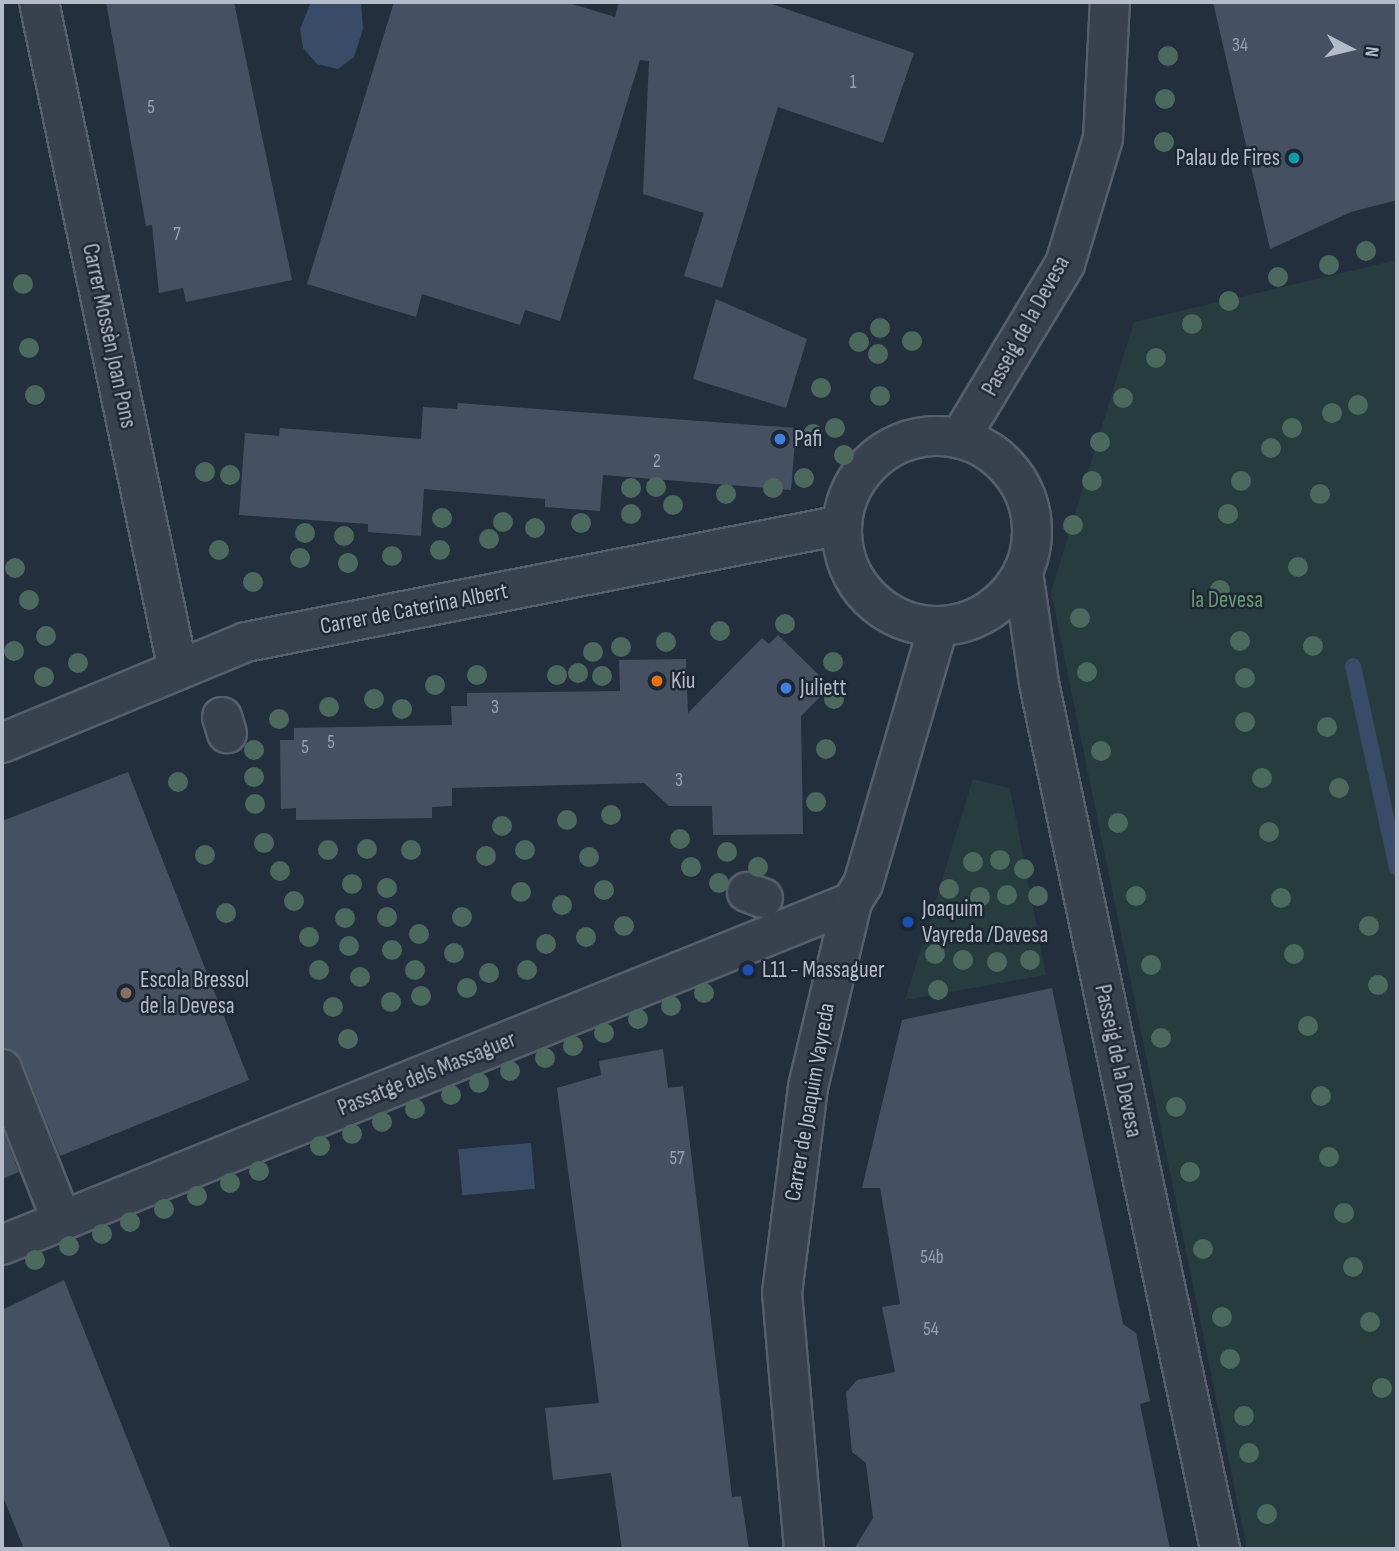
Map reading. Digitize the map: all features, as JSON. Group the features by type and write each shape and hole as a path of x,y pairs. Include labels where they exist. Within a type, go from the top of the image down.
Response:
{"street":[{"name":"Carrer Mossèn Joan Pons","path":"39,2 178,670"},
{"name":"Passeig de la Devesa","path":"960,439 1065,264 1103,138 1110,2"},
{"path":"960,439 991,452 1026,495 1033,520 1023,572 999,604 974,620 938,627 892,616 867,596 848,565 842,525 857,477 873,461 907,441 960,439"},
{"name":"Carrer de Caterina Albert","path":"2,743 246,642 842,525"},
{"name":"Passeig de la Devesa","path":"1023,572 1039,683 1220,1549"},
{"name":"Carrer de Joaquim Vayreda","path":"804,1549 782,1293 808,1087 852,902 863,884 938,627"},
{"name":"Passatge dels Massaguer","path":"2,1245 852,902"},
{"path":"2,1069 62,1220"}],"green space":[{"name":"la Devesa","path":"1397,260 1397,1549 1247,1549 1051,592 1134,322"},
{"path":"973,779 1010,788 1046,975 905,1000"}],"water":[{"path":"311,2 361,2 363,29 354,57 338,69 317,64 303,48 300,29"},
{"path":"531,1143 535,1189 462,1195 458,1149"}],"building":[{"path":"106,2 234,2 292,280 186,302 183,288 159,293 152,225 146,226"},
{"path":"394,2 566,2 615,17 619,2 766,2 914,53 883,143 778,107 722,288 684,276 704,213 643,194 649,61 640,60 560,321 525,310 520,325 422,294 416,317 307,284"},
{"name":"Palau de Fires","path":"1213,2 1397,2 1397,200 1351,212 1270,249"},
{"path":"716,299 807,339 786,408 693,379"},
{"path":"458,403 796,428 791,490 603,475 600,511 545,507 545,499 424,489 421,536 368,532 368,524 239,515 245,433 279,436 280,428 421,439 423,407 457,409"},
{"path":"778,635 822,678 813,688 821,696 801,716 803,834 713,835 712,806 669,806 644,783 452,788 452,806 432,807 432,818 296,820 296,808 281,809 280,740 294,740 294,728 452,725 451,706 467,706 467,693 620,691 619,660 686,659 688,713 762,638 769,644"},
{"name":"Escola Bressol de la Devesa","path":"128,772 249,1080 60,1156 22,1061 2,1048 2,821"},
{"path":"1052,988 1123,1324 1136,1333 1150,1401 1140,1404 1170,1549 854,1549 873,1518 866,1463 852,1452 846,1393 857,1380 895,1372 882,1307 900,1304 880,1188 862,1188 902,1020"},
{"path":"663,1049 668,1088 683,1086 732,1497 741,1496 749,1549 622,1549 611,1473 553,1480 545,1408 599,1403 557,1088 601,1075 599,1061"},
{"path":"2,1128 19,1172 2,1179"},
{"path":"64,1280 171,1549 24,1549 2,1494 2,1310"}],"waterway":[{"path":"1353,666 1397,867"}],"place":[{"name":"Palau de Fires","path":"1294,158"},
{"name":"Pafi","path":"780,439"},
{"name":"Kiu","path":"657,681"},
{"name":"Juliett","path":"786,688"},
{"name":"Joaquim Vayreda /Davesa","path":"908,922"},
{"name":"L11 - Massaguer","path":"748,970"},
{"name":"Escola Bressol de la Devesa","path":"126,993"}]}
